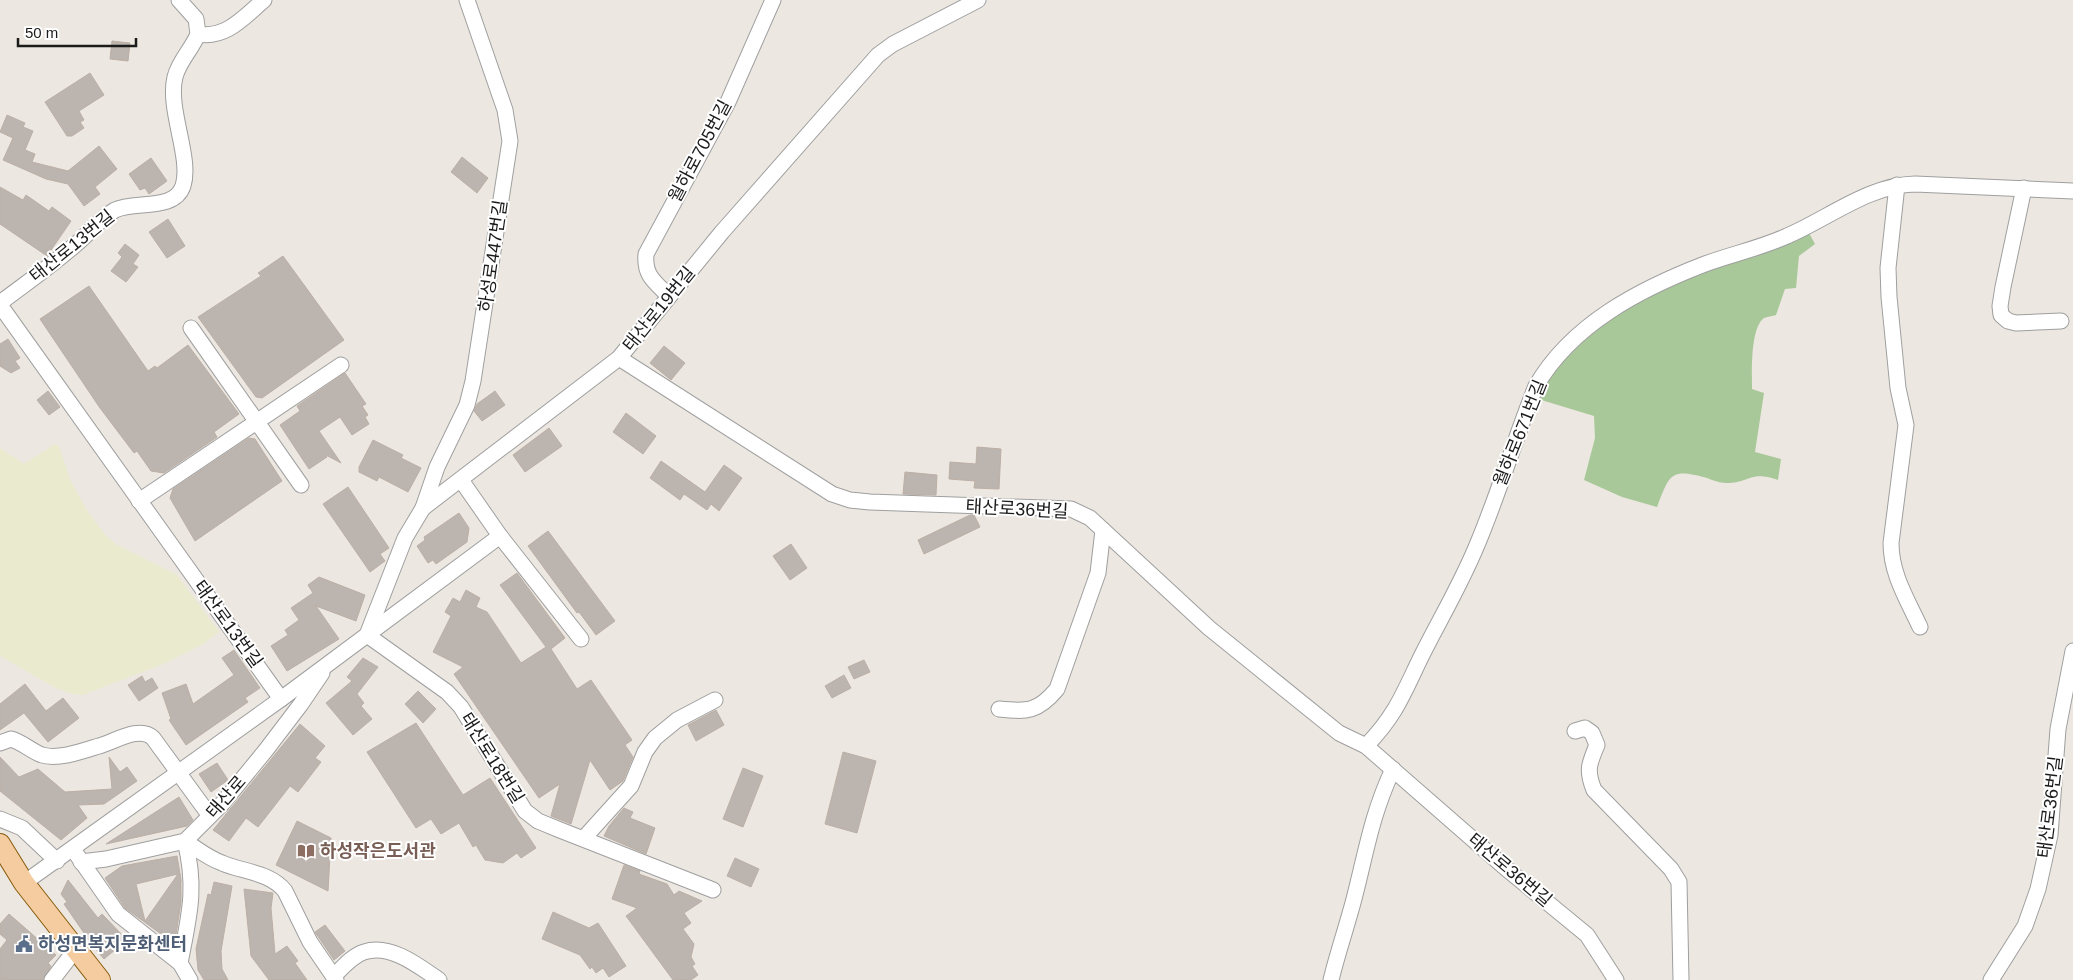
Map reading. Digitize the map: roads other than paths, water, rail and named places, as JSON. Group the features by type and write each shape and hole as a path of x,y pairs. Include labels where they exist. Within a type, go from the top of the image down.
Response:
{"main road":[{"path":"0,844 24,884 100,980"}],"street":[{"path":"179,0 196,19 198,34 211,36 221,33 237,23 264,0"},
{"name":"하성로447번길","path":"423,508 438,466 464,412 473,381 510,141 504,110 467,0"},
{"name":"월하로705번길","path":"670,296 649,277 644,267 646,254 728,102 773,0"},
{"name":"태산로19번길","path":"367,635 404,538 423,508 619,358 722,232 878,55 893,44 978,0"},
{"name":"태산로13번길","path":"198,34 182,60 175,77 173,96 184,170 183,185 180,192 168,201 124,207 106,215 76,244 0,304 6,326 139,501 281,699"},
{"path":"1897,185 1888,268 1888,297 1898,388 1904,407 1906,425 1891,543 1891,558 1903,592 1920,627"},
{"name":"월하로671번길","path":"1366,746 1384,728 1397,709 1421,657 1459,587 1478,543 1536,386 1548,365 1564,348 1604,315 1671,278 1705,264 1777,241 1818,223 1878,189 1897,185 2073,191"},
{"path":"2024,188 2003,287 2000,306 2001,315 2008,321 2016,323 2061,321"},
{"path":"191,328 301,485"},
{"name":"태산로36번길","path":"619,358 832,494 850,500 870,502 1071,509 1090,518 1209,628 1332,728 1366,746 1508,870 1587,935 1616,980"},
{"path":"139,501 341,365"},
{"path":"461,480 500,536 581,639"},
{"path":"999,710 1021,712 1035,709 1047,702 1057,689 1098,573 1103,530"},
{"name":"태산로","path":"77,856 178,773 500,536"},
{"name":"태산로18번길","path":"367,635 447,692 461,707 525,811 538,821 713,890"},
{"path":"2058,729 2073,652"},
{"name":"태산로","path":"24,884 57,861 77,856 106,859 185,841 210,816 290,719 327,665"},
{"path":"584,838 631,786 645,752 655,738 677,720 714,700"},
{"path":"2058,729 2073,722"},
{"path":"1575,732 1585,728 1592,733 1597,745 1590,761 1588,775 1594,790 1672,870 1679,882 1680,980"},
{"name":"태산로36번길","path":"1991,980 2025,926 2038,889 2050,835 2058,729"},
{"path":"0,743 11,739 42,755 55,756 93,748 136,734 146,733 153,738 210,816"},
{"path":"1330,980 1355,895 1366,842 1378,802 1393,769"},
{"path":"0,819 22,828 57,861"},
{"path":"180,963 192,900 192,868 185,841"},
{"path":"185,841 220,863 272,879 279,883 285,891 310,942 335,978 352,958 365,951 376,950 408,959 439,980"},
{"path":"77,856 118,914 180,963 190,980"},
{"path":"52,980 76,949"}],"place":[{"name":"하성작은도서관","path":"306,851"},
{"name":"하성면복지문화센터","path":"24,944"}]}
